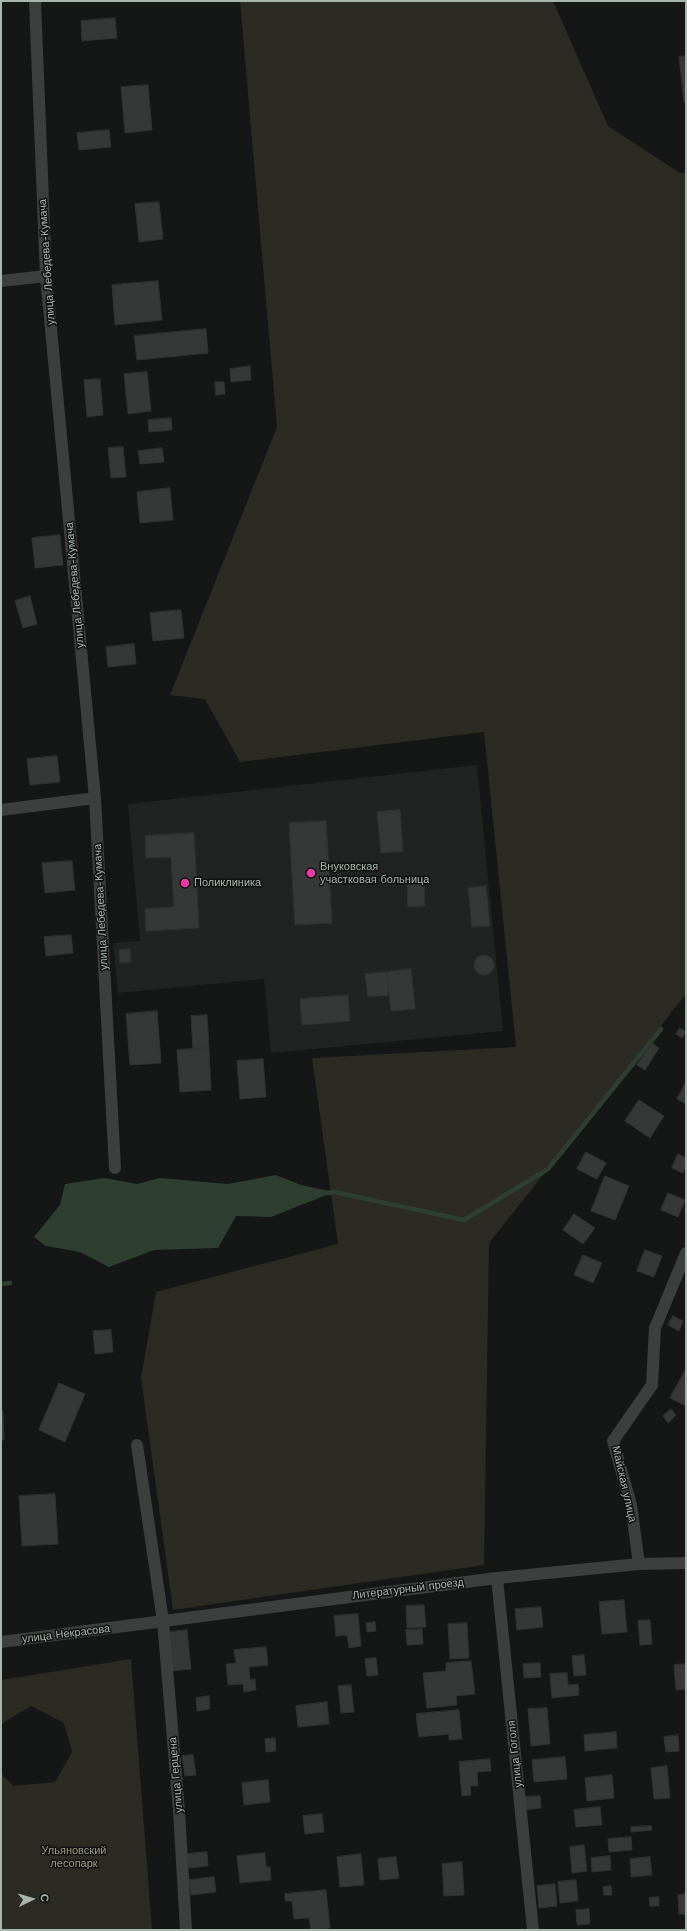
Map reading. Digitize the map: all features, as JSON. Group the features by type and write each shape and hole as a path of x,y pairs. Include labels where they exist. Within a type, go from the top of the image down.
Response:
{"street":[{"name":"улица Лебедева-Кумача","path":"35,1 46,276 96,798 115,1168"},
{"path":"1,281 46,276"},
{"path":"1,810 96,798"},
{"name":"Майская улица","path":"639,1564 631,1505 613,1441 652,1385 655,1328 686,1253"},
{"name":"улица Герцена","path":"137,1445 163,1621 179,1811 186,1930"},
{"name":"Литературный проезд","path":"131,1626 497,1578 639,1564 686,1563"},
{"name":"улица Гоголя","path":"497,1578 533,1930"},
{"name":"улица Некрасова","path":"1,1642 131,1626"}],"shaded area":[{"name":"Внуковская участковая больница","path":"477,765 503,1031 271,1053 264,979 118,993 113,943 140,941 128,804"},
{"path":"276,1175 301,1185 334,1192 271,1217 236,1216 218,1248 154,1250 109,1267 80,1252 46,1246 34,1237 60,1205 65,1184 104,1178 137,1184 160,1178 228,1184"}],"green space":[{"path":"240,1 553,1 608,126 680,173 686,173 686,994 489,1243 484,1565 173,1610 141,1378 156,1292 338,1244 312,1058 516,1047 484,732 240,762 205,699 170,695 277,427"},
{"name":"Ульяновский лесопарк","path":"131,1659 152,1930 1,1930 1,1773 13,1786 55,1782 72,1752 64,1723 31,1706 1,1724 1,1680"}],"building":[{"path":"115,18 117,38 82,41 81,21"},
{"path":"686,56 686,102 684,102 679,57"},
{"path":"148,85 152,130 125,133 121,87"},
{"path":"109,130 111,147 79,150 77,133"},
{"path":"159,202 163,239 139,242 135,204"},
{"path":"158,281 162,320 115,325 112,285"},
{"path":"206,329 208,353 137,360 134,336"},
{"path":"250,366 251,380 231,382 230,369"},
{"path":"147,372 151,411 128,414 124,374"},
{"path":"100,379 103,415 87,417 84,380"},
{"path":"215,382 224,382 225,394 216,395"},
{"path":"171,418 172,430 149,432 148,420"},
{"path":"123,447 126,477 111,478 108,448"},
{"path":"162,448 164,462 140,464 138,451"},
{"path":"170,488 173,520 140,523 137,492"},
{"path":"60,535 63,565 35,568 32,538"},
{"path":"30,596 37,624 23,628 15,601"},
{"path":"181,610 184,638 153,641 150,613"},
{"path":"134,644 136,664 108,667 106,647"},
{"path":"57,756 60,782 30,785 27,759"},
{"path":"400,810 403,851 381,853 377,812"},
{"path":"326,821 332,923 295,925 289,823"},
{"name":"Поликлиника","path":"194,833 199,928 146,931 145,909 174,907 171,857 146,858 145,836"},
{"path":"72,861 75,890 45,893 42,863"},
{"path":"424,880 425,906 408,907 407,881"},
{"path":"486,886 490,926 472,927 468,888"},
{"path":"71,935 73,953 46,956 44,937"},
{"path":"130,949 131,962 120,963 119,950"},
{"path":"480,955 488,955 494,961 494,969 488,975 480,975 474,969 474,961"},
{"path":"411,969 415,1009 391,1011 387,972"},
{"path":"387,972 389,995 368,997 365,974"},
{"path":"348,995 350,1021 302,1025 300,999"},
{"path":"157,1011 161,1063 130,1065 126,1014"},
{"path":"207,1015 209,1048 193,1049 191,1016"},
{"path":"680,1028 686,1032 682,1038 676,1034"},
{"path":"652,1043 659,1048 645,1070 637,1065"},
{"path":"209,1048 211,1090 180,1092 177,1050"},
{"path":"263,1059 266,1097 240,1099 237,1061"},
{"path":"686,1082 686,1104 677,1099"},
{"path":"639,1100 664,1116 650,1138 625,1121"},
{"path":"586,1152 606,1163 597,1179 577,1169"},
{"path":"678,1154 686,1158 686,1165 683,1173 672,1168"},
{"path":"605,1176 629,1186 615,1220 591,1211"},
{"path":"668,1193 685,1200 678,1217 661,1210"},
{"path":"574,1214 595,1228 583,1244 563,1230"},
{"path":"645,1250 662,1256 654,1277 637,1271"},
{"path":"583,1255 602,1263 593,1283 574,1275"},
{"path":"673,1316 683,1321 679,1331 668,1325"},
{"path":"111,1330 113,1352 95,1354 93,1331"},
{"path":"686,1369 686,1406 670,1398"},
{"path":"59,1383 85,1394 65,1442 39,1430"},
{"path":"671,1409 676,1415 668,1423 663,1416"},
{"path":"1,1411 3,1411 4,1440 1,1440"},
{"path":"55,1494 58,1544 22,1546 19,1496"},
{"path":"624,1600 627,1632 602,1634 599,1602"},
{"path":"424,1605 426,1627 407,1628 406,1606"},
{"path":"541,1607 543,1627 517,1630 515,1609"},
{"path":"358,1614 361,1646 349,1648 347,1635 336,1636 334,1616"},
{"path":"650,1620 652,1644 640,1645 638,1621"},
{"path":"375,1622 376,1631 367,1632 366,1623"},
{"path":"467,1623 469,1658 450,1659 448,1624"},
{"path":"422,1629 423,1644 407,1645 406,1630"},
{"path":"187,1630 191,1669 172,1671 168,1632"},
{"path":"266,1647 268,1665 249,1667 250,1680 255,1679 256,1690 244,1692 243,1684 228,1685 226,1664 236,1663 234,1650"},
{"path":"584,1655 586,1675 574,1676 572,1656"},
{"path":"376,1658 378,1675 367,1676 365,1659"},
{"path":"471,1661 475,1694 456,1696 457,1705 427,1708 423,1673 446,1671 446,1663"},
{"path":"540,1663 541,1677 524,1678 523,1664"},
{"path":"686,1664 686,1689 676,1690 674,1665"},
{"path":"567,1673 568,1685 578,1684 579,1695 552,1698 550,1674"},
{"path":"351,1685 354,1712 341,1713 338,1686"},
{"path":"209,1696 210,1709 197,1711 196,1698"},
{"path":"327,1702 329,1724 298,1727 296,1706"},
{"path":"547,1708 550,1744 531,1746 528,1709"},
{"path":"459,1710 462,1739 449,1740 449,1734 419,1737 416,1714"},
{"path":"616,1732 617,1748 585,1751 584,1735"},
{"path":"678,1735 679,1751 666,1752 664,1737"},
{"path":"275,1738 276,1751 266,1752 265,1739"},
{"path":"193,1755 196,1775 185,1776 182,1756"},
{"path":"565,1757 567,1779 534,1782 532,1760"},
{"path":"490,1759 491,1771 477,1772 478,1786 470,1786 471,1795 462,1796 459,1762"},
{"path":"667,1766 670,1798 654,1799 651,1768"},
{"path":"612,1775 614,1798 587,1801 585,1778"},
{"path":"268,1780 270,1802 244,1805 242,1783"},
{"path":"540,1796 541,1808 524,1810 523,1797"},
{"path":"600,1807 602,1825 576,1827 574,1810"},
{"path":"322,1814 324,1832 305,1834 303,1816"},
{"path":"651,1826 652,1830 631,1832 631,1827"},
{"path":"631,1837 632,1850 609,1852 608,1839"},
{"path":"584,1845 587,1871 572,1873 570,1847"},
{"path":"207,1852 208,1866 189,1868 187,1854"},
{"path":"265,1853 266,1867 270,1867 271,1880 240,1883 237,1856"},
{"path":"361,1854 364,1885 340,1887 337,1857"},
{"path":"610,1856 611,1870 592,1872 591,1858"},
{"path":"396,1857 399,1878 380,1880 378,1859"},
{"path":"650,1857 652,1875 631,1877 630,1859"},
{"path":"462,1862 464,1895 444,1896 442,1864"},
{"path":"214,1877 216,1892 191,1895 189,1880"},
{"path":"576,1880 578,1901 560,1903 558,1882"},
{"path":"555,1884 557,1906 539,1908 537,1886"},
{"path":"611,1886 612,1895 604,1895 603,1887"},
{"path":"326,1890 330,1928 311,1930 309,1918 294,1919 292,1901 285,1901 285,1894"},
{"path":"686,1894 686,1914 679,1914 678,1895"},
{"path":"659,1897 659,1906 650,1906 649,1898"},
{"path":"589,1909 590,1924 577,1925 576,1910"}],"waterway":[{"path":"328,1193 334,1192 464,1220 548,1169 661,1029"},
{"path":"1,1284 10,1283"}],"place":[{"name":"Внуковская участковая больница","path":"311,873"},
{"name":"Поликлиника","path":"185,883"}]}
